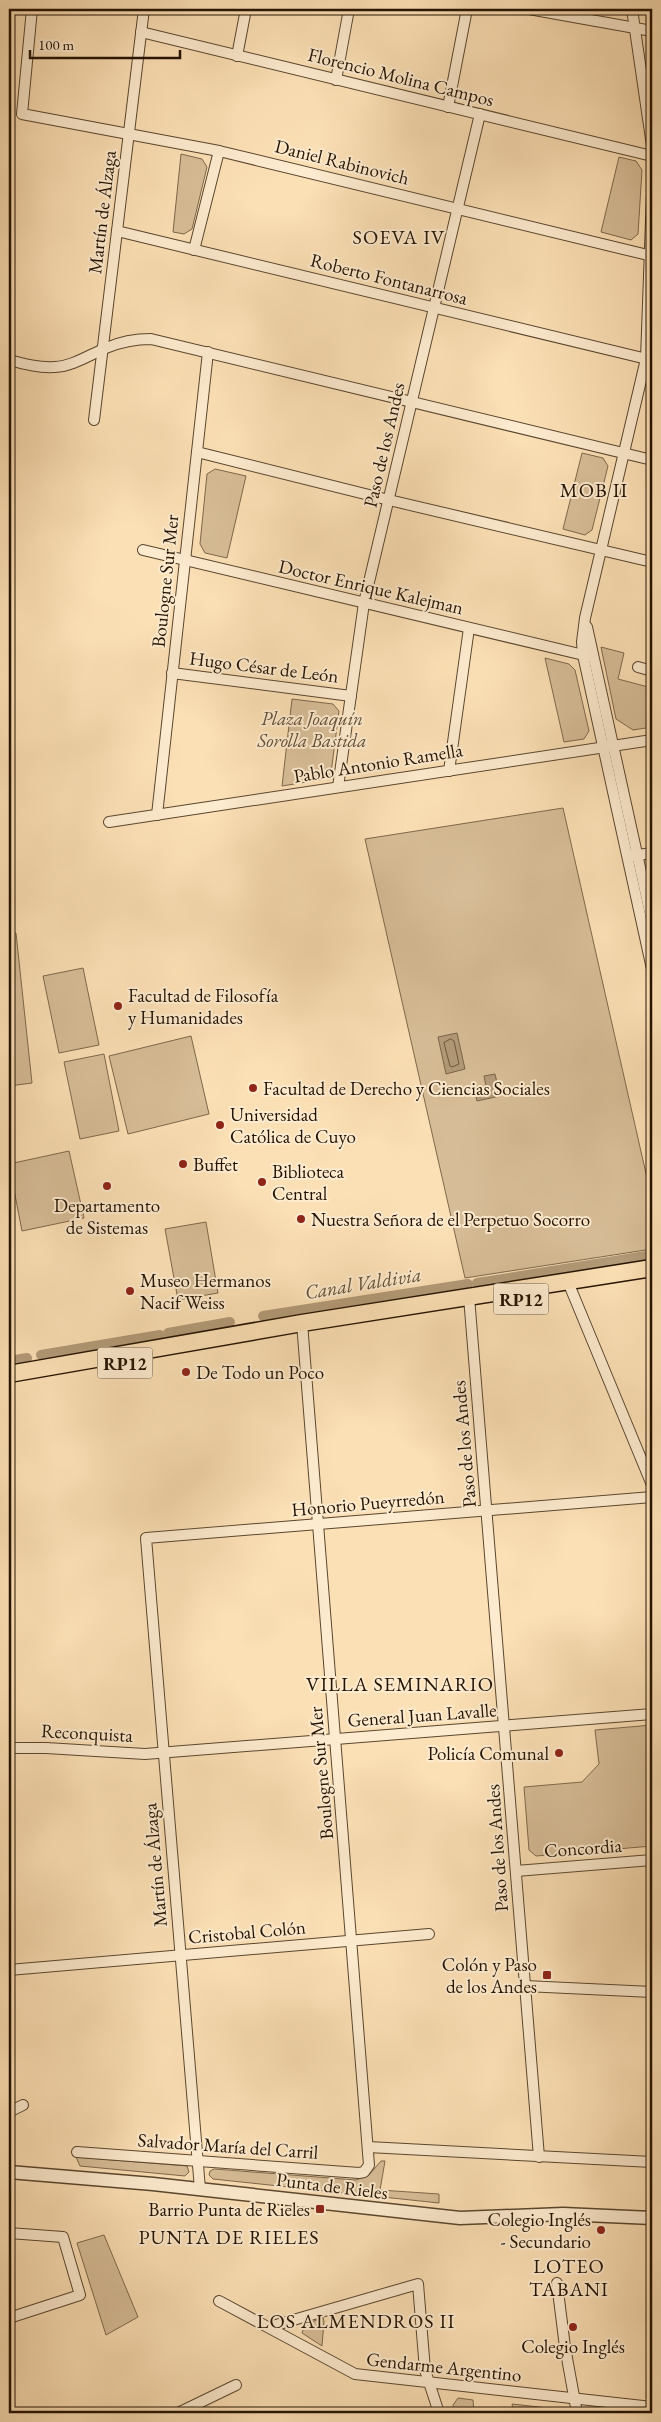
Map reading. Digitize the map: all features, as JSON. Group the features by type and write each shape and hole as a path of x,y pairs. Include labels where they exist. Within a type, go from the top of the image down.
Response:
{"main road":[{"name":"RP12","path":"9,1374 570,1286 652,1268"},
{"name":"RP12","path":"570,1286 652,1278"},
{"name":"RP12","path":"9,1384 302,1328"}],"street":[{"name":"Daniel Rabinovich","path":"33,9 22,114 219,151 651,255"},
{"name":"Martín de Álzaga","path":"94,420 144,9"},
{"path":"237,56 246,9"},
{"path":"336,80 349,9"},
{"path":"448,107 467,9"},
{"path":"529,9 652,31"},
{"path":"632,9 652,146"},
{"name":"Florencio Molina Campos","path":"141,32 652,156"},
{"name":"Paso de los Andes","path":"338,787 364,603 480,114"},
{"path":"194,250 219,151"},
{"path":"652,193 649,360 601,549 585,618 582,642 587,656 632,856 652,968"},
{"name":"Roberto Fontanarrosa","path":"117,231 649,360"},
{"path":"9,360 40,367 56,367 69,364 126,342 151,338 652,460"},
{"name":"Boulogne Sur Mer","path":"156,815 208,352"},
{"path":"197,452 389,500 652,562"},
{"name":"Doctor Enrique Kalejman","path":"143,550 587,656"},
{"path":"448,770 469,628"},
{"path":"638,667 652,671"},
{"name":"Hugo César de León","path":"172,673 351,696"},
{"name":"Pablo Antonio Ramella","path":"109,822 652,740"},
{"path":"632,856 652,853"},
{"path":"632,856 652,922"},
{"path":"570,1286 652,1485"},
{"name":"Paso de los Andes","path":"470,1302 539,2157"},
{"name":"Boulogne Sur Mer","path":"302,1328 369,2161"},
{"name":"Honorio Pueyrredón","path":"146,1538 652,1497"},
{"name":"Martín de Álzaga","path":"146,1538 200,2189"},
{"name":"General Juan Lavalle","path":"164,1753 652,1714"},
{"name":"Reconquista","path":"9,1748 145,1754 164,1753"},
{"name":"Concordia","path":"516,1871 652,1860"},
{"name":"Cristobal Colón","path":"9,1970 429,1934"},
{"path":"525,1986 652,1992"},
{"path":"9,2112 23,2105"},
{"path":"368,2147 652,2162"},
{"name":"Salvador María del Carril","path":"77,2152 359,2173 366,2170 369,2161"},
{"name":"Punta de Rieles","path":"9,2172 87,2177 460,2218 562,2214 652,2218"},
{"path":"9,2233 63,2237 80,2295 11,2318"},
{"path":"557,2283 565,2347 577,2413"},
{"path":"269,2328 418,2284 425,2370 439,2413"},
{"name":"Gendarme Argentino","path":"219,2300 355,2374 652,2407"},
{"path":"178,2413 236,2385"}],"green space":[{"path":"181,154 202,159 207,167 192,229 184,234 173,232"},
{"path":"619,157 636,161 642,170 638,234 631,240 601,232"},
{"path":"582,453 603,458 608,466 592,530 585,535 563,529"},
{"path":"215,469 246,476 227,558 205,553 200,544 207,474"},
{"path":"601,647 624,653 618,679 652,688 652,727 633,730 616,719"},
{"path":"545,658 569,664 575,670 589,731 584,739 564,742"},
{"name":"Plaza Joaquín Sorolla Bastida","path":"292,699 333,704 339,711 331,773 325,779 282,786"},
{"path":"563,808 652,1200 652,1249 465,1278 365,839"},
{"path":"9,933 16,933 32,1083 9,1086"},
{"path":"83,968 99,1045 59,1053 43,976"},
{"path":"191,1036 209,1114 128,1134 109,1056"},
{"path":"104,1054 119,1131 80,1139 64,1062"},
{"path":"69,1151 84,1218 22,1231 9,1164"},
{"path":"206,1222 218,1293 178,1300 165,1229"},
{"path":"652,1725 652,1846 536,1856 529,1850 524,1787 582,1782 599,1764 595,1730"},
{"path":"76,2157 187,2166 189,2172 185,2176 80,2166"},
{"path":"381,2161 385,2161 380,2190 439,2194 439,2203 213,2179 209,2175 210,2171 214,2169 356,2180 369,2175"},
{"path":"104,2235 138,2317 106,2335 77,2243"},
{"path":"323,2318 322,2346 302,2333 305,2324"},
{"path":"458,2398 473,2400 474,2413 455,2413 453,2405"},
{"path":"512,2404 557,2409 564,2413 514,2413"}],"water":[{"path":"457,1033 465,1069 446,1074 438,1037"},
{"path":"495,1074 500,1096 477,1101 474,1089 486,1086 484,1076"}],"waterway":[{"name":"Canal Valdivia","path":"477,1283 652,1255"},
{"name":"Canal Valdivia","path":"263,1316 468,1284"},
{"name":"Canal Valdivia","path":"168,1333 230,1322"},
{"name":"Canal Valdivia","path":"41,1355 160,1335"},
{"name":"Canal Valdivia","path":"9,1361 27,1358"}],"place":[{"name":"Facultad de Filosofía y Humanidades","path":"118,1006"},
{"name":"Facultad de Derecho y Ciencias Sociales","path":"253,1088"},
{"name":"Universidad Católica de Cuyo","path":"220,1125"},
{"name":"Buffet","path":"183,1164"},
{"name":"Biblioteca Central","path":"262,1182"},
{"name":"Departamento de Sistemas","path":"107,1186"},
{"name":"Nuestra Señora de el Perpetuo Socorro","path":"301,1219"},
{"name":"Museo Hermanos Nacif Weiss","path":"130,1291"},
{"name":"De Todo un Poco","path":"186,1372"},
{"name":"Policía Comunal","path":"559,1753"},
{"name":"Colón y Paso de los Andes","path":"547,1975"},
{"name":"Barrio Punta de Rieles","path":"320,2209"},
{"name":"Colegio Inglés - Secundario","path":"601,2230"},
{"name":"Colegio Inglés","path":"573,2327"}],"district":[{"name":"SOEVA IV","path":"399,237"},
{"name":"MOB II","path":"594,490"},
{"name":"VILLA SEMINARIO","path":"400,1684"},
{"name":"PUNTA DE RIELES","path":"229,2237"},
{"name":"LOTEO TABANI","path":"569,2278"},
{"name":"LOS ALMENDROS II","path":"356,2321"}]}
